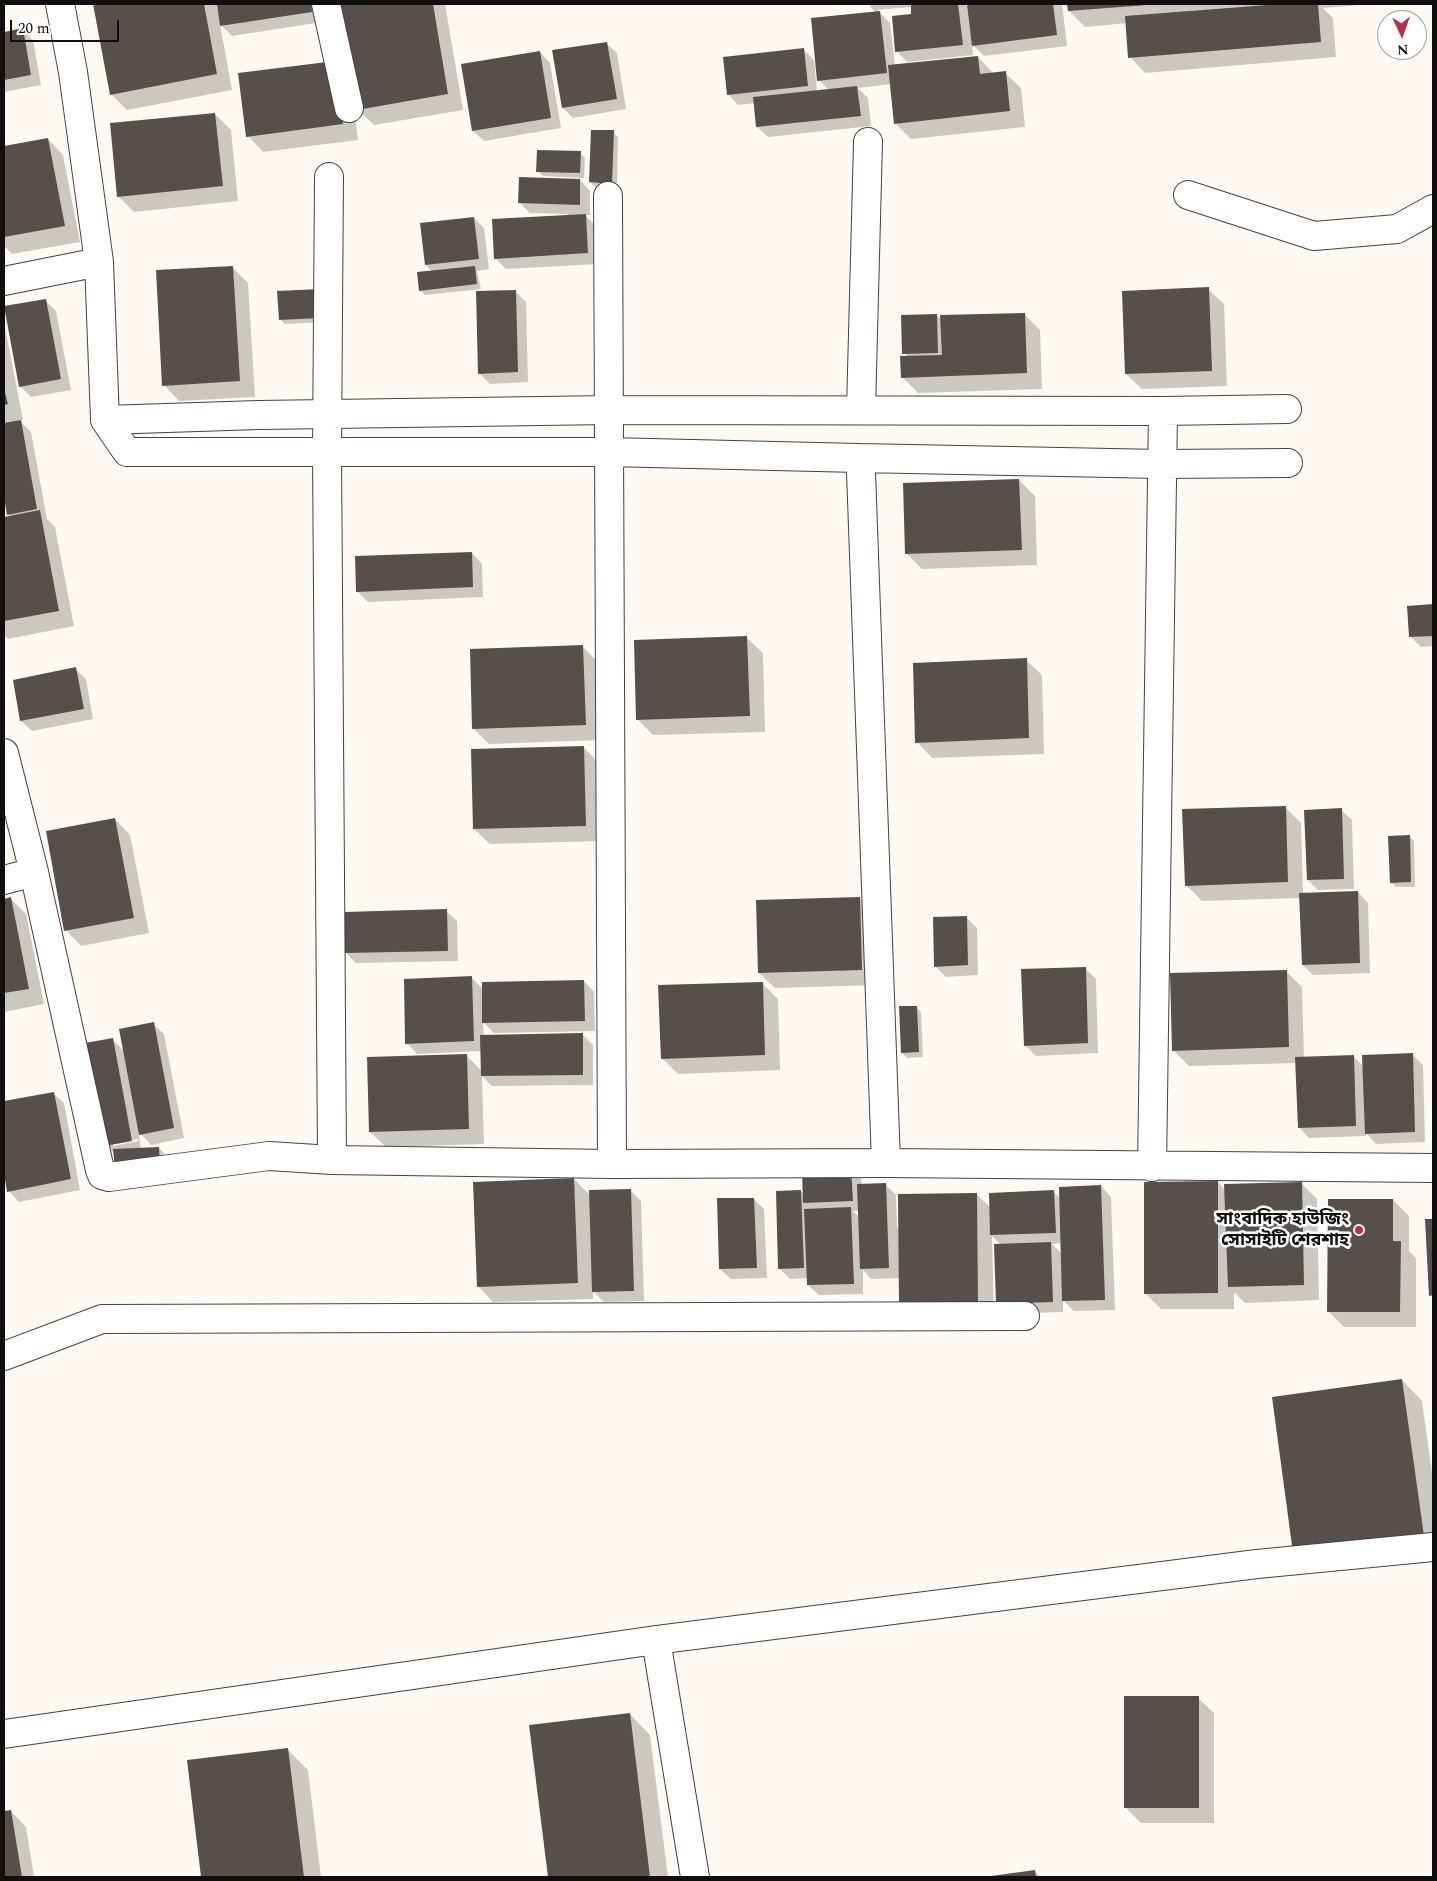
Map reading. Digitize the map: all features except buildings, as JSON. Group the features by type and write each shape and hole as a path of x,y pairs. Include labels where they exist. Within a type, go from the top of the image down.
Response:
{"street":[{"path":"60,4 73,72 99,262 105,420 127,452 608,452 1161,464 1288,463"},
{"path":"326,4 348,108"},
{"path":"861,410 868,142"},
{"path":"329,177 327,451 332,1160"},
{"path":"1188,195 1314,236 1398,229 1433,209"},
{"path":"608,196 612,1164"},
{"path":"4,281 99,262"},
{"path":"105,420 259,415 610,410 1163,411 1287,409"},
{"path":"1152,1167 1163,411"},
{"path":"859,458 862,472 886,1163"},
{"path":"4,753 34,872 102,1175 109,1177 269,1156 332,1160 612,1164 886,1163 1152,1167 1433,1168"},
{"path":"4,880 34,872"},
{"path":"4,1356 102,1319 1024,1316"},
{"path":"4,1734 656,1640 1257,1564 1433,1547"},
{"path":"656,1640 695,1877"}],"place":[{"name":"সাংবাদিক হাউজিং সোসাইটি শেরশাহ","path":"1359,1230"}]}
